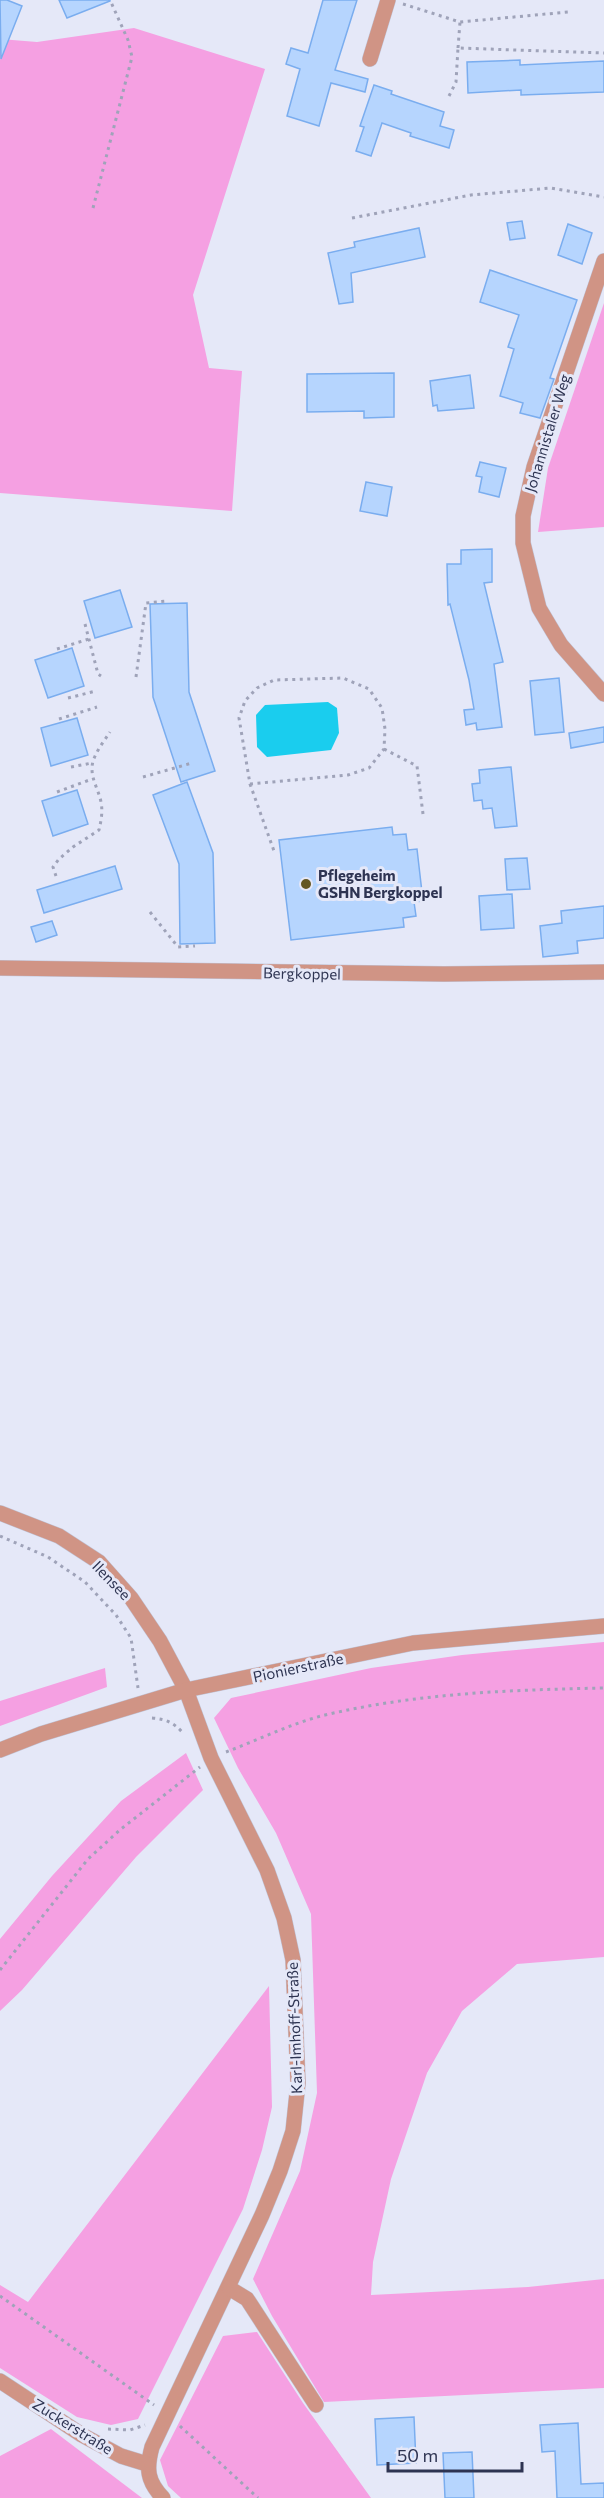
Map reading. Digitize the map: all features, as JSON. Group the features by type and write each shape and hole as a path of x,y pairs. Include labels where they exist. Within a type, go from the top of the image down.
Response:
{"street":[{"path":"370,59 394,2"},
{"name":"Johannistaler Weg","path":"604,261 534,467 523,516 523,543 539,608 561,645 604,694"},
{"name":"Bergkoppel","path":"0,968 444,974 604,972"},
{"name":"Ilensee","path":"0,1513 59,1536 99,1562 131,1598 160,1641 186,1690"},
{"name":"Pionierstraße","path":"0,1750 41,1734 186,1690 413,1643 604,1626"},
{"name":"Karl-Imhoff-Straße","path":"147,2464 152,2447 229,2288 280,2171 293,2131 298,2083 293,1960 284,1918 267,1870 203,1761 186,1690"},
{"path":"229,2288 247,2299 316,2405"},
{"name":"Zuckerstraße","path":"0,2381 81,2435 121,2456 147,2464"},
{"path":"147,2464 153,2487 163,2498"}],"path":[{"path":"93,208 132,57 129,40 110,0"},
{"path":"394,2 460,22 568,12"},
{"path":"449,96 456,82 460,22"},
{"path":"458,48 604,53"},
{"path":"352,218 471,195 551,188 604,197"},
{"path":"136,677 146,603 168,602"},
{"path":"85,624 98,674 101,676"},
{"path":"57,649 89,639"},
{"path":"250,784 348,775 369,768 384,749 385,729 382,708 369,689 343,678 274,680 257,688 245,701 239,718 250,784 274,851"},
{"path":"68,698 96,691"},
{"path":"59,719 97,707"},
{"path":"56,876 53,867 58,859 99,830 102,817 101,802 92,779 93,763 98,750 110,732"},
{"path":"384,749 417,766 423,814"},
{"path":"71,767 93,763"},
{"path":"143,777 192,763"},
{"path":"57,792 92,779"},
{"path":"150,912 178,947 195,946"},
{"path":"0,1536 48,1557 85,1582 116,1615 131,1638 140,1704 146,1716 164,1719 174,1724 187,1741"},
{"path":"0,1970 88,1859 203,1761 323,1715 422,1696 516,1690 604,1688"},
{"path":"0,2296 167,2414 258,2498"},
{"path":"81,2435 89,2428 130,2430 146,2425"}],"shaded area":[{"path":"134,28 265,69 193,295 209,368 242,371 232,511 0,493 0,39 37,42"},
{"path":"604,303 604,527 538,532 548,468"},
{"path":"604,1642 604,1957 517,1964 462,2011 427,2073 391,2179 373,2262 371,2295 528,2287 604,2279 604,2388 324,2402 272,2316 253,2279 300,2171 317,2093 311,1914 276,1833 238,1768 214,1718 231,1698 371,1668 462,1655"},
{"path":"105,1668 107,1687 0,1726 0,1701"},
{"path":"186,1753 203,1790 136,1857 22,1990 0,2011 0,1939 52,1876 121,1801"},
{"path":"269,1986 272,2107 262,2150 243,2209 138,2419 111,2425 77,2417 0,2368 0,2285 28,2302"},
{"path":"257,2332 303,2403 371,2498 181,2498 168,2486 160,2460 223,2336"},
{"path":"51,2429 142,2498 0,2498 0,2456"}],"water":[{"path":"328,702 337,708 339,733 331,750 267,757 257,747 256,715 265,705"}],"building":[{"path":"0,0 7,0 22,6 1,59"},
{"path":"59,0 110,0 110,1 67,18"},
{"path":"323,0 357,0 335,70 368,79 365,92 331,83 319,126 287,116 300,69 286,64 291,48 308,53"},
{"path":"520,60 520,65 604,61 604,92 521,95 521,90 468,93 467,62"},
{"path":"374,85 392,91 391,94 444,112 440,126 454,130 449,148 410,136 411,133 382,123 371,156 356,151 364,127 360,126"},
{"path":"522,221 525,238 510,240 507,223"},
{"path":"568,224 592,233 582,264 558,255"},
{"path":"419,228 425,257 351,273 353,302 339,304 328,253 355,247 354,242"},
{"path":"490,270 577,300 550,378 554,379 540,418 520,413 523,403 500,396 514,349 508,347 519,315 480,302"},
{"path":"394,373 394,417 364,418 364,411 307,412 307,374"},
{"path":"470,375 474,408 438,411 437,405 433,406 430,381"},
{"path":"480,462 506,468 499,497 479,492 482,477 476,476"},
{"path":"366,482 392,487 387,516 360,511"},
{"path":"492,549 492,582 484,583 503,662 494,664 502,727 477,730 476,723 466,725 464,710 474,709 450,604 448,605 447,564 461,564 461,550"},
{"path":"120,590 132,627 95,638 84,601"},
{"path":"187,603 189,692 215,771 181,782 153,697 150,604"},
{"path":"72,648 84,686 48,698 35,660"},
{"path":"559,678 564,732 535,735 530,681"},
{"path":"77,718 88,755 51,766 41,728"},
{"path":"604,727 604,742 571,748 569,733"},
{"path":"511,767 517,826 495,828 492,808 483,809 482,800 474,801 472,784 480,783 479,770"},
{"path":"187,782 213,853 215,943 180,944 179,864 153,795"},
{"path":"77,790 88,824 53,836 42,801"},
{"name":"Pflegeheim GSHN Bergkoppel","path":"392,827 393,835 406,834 408,850 417,849 423,901 414,902 416,916 403,918 404,927 291,940 279,840"},
{"path":"527,858 530,889 507,890 505,859"},
{"path":"115,866 122,889 44,913 37,890"},
{"path":"512,894 514,928 481,930 479,896"},
{"path":"604,906 604,938 577,941 578,953 543,957 540,926 562,923 561,911"},
{"path":"52,921 57,935 36,942 31,927"},
{"path":"414,2417 416,2463 377,2465 375,2419"},
{"path":"578,2423 581,2484 604,2483 604,2498 557,2498 555,2451 542,2452 540,2425"},
{"path":"472,2452 474,2498 445,2498 443,2453"}],"place":[{"name":"Pflegeheim GSHN Bergkoppel","path":"306,884"}]}
